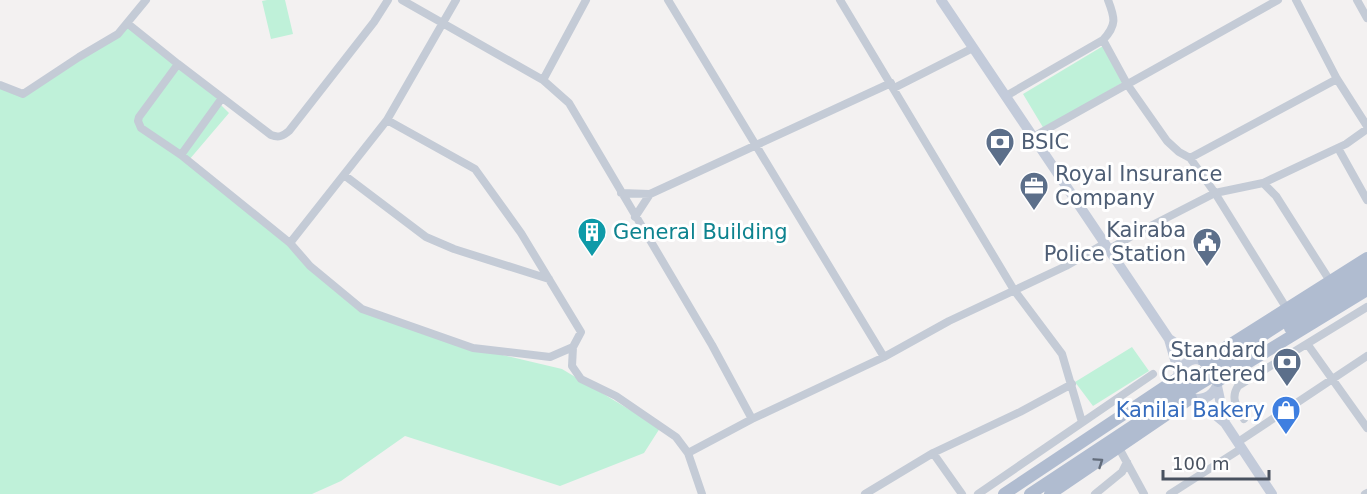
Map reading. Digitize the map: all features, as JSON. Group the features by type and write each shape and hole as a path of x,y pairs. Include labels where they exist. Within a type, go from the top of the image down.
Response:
{"main road":[{"path":"1202,360 1367,258"},
{"path":"1016,494 1096,439 1367,268"},
{"path":"1030,494 1151,414 1367,279"},
{"path":"1217,384 1367,290"},
{"path":"1004,494 1178,375"},
{"path":"1050,494 1193,399"}],"street":[{"path":"128,23 222,99 271,135 282,136 374,22 388,0"},
{"path":"402,0 543,80 569,104 752,419"},
{"path":"290,243 387,120 456,0"},
{"path":"543,80 586,0"},
{"path":"668,0 884,357"},
{"path":"840,0 1014,290 1062,354 1082,422"},
{"path":"941,0 1169,339 1181,390 1225,423 1272,494"},
{"path":"1006,96 1103,40 1110,33 1114,22 1108,0"},
{"path":"1033,137 1278,0"},
{"path":"688,453 752,419 884,357 949,321 1135,234 1215,193 1263,183 1338,148 1367,128 1337,79 1296,0"},
{"path":"1357,0 1367,18"},
{"path":"0,85 23,94 118,34 145,1"},
{"path":"1103,40 1127,84 1167,141 1190,158 1215,193 1287,309"},
{"path":"621,194 650,194 756,144 973,48"},
{"path":"178,64 138,120 141,128 181,155 290,243 310,266 362,309 472,348 550,357 573,347"},
{"path":"1190,158 1337,79"},
{"path":"181,155 222,99"},
{"path":"387,120 475,169 521,233 581,332 573,347 572,366 581,379 616,396 676,436 688,453 702,494"},
{"path":"1338,148 1367,200"},
{"path":"344,175 426,237 454,249 549,279"},
{"path":"1263,183 1276,196 1330,281"},
{"path":"635,217 650,194"},
{"path":"1244,419 1233,400 1233,394 1238,386 1367,307"},
{"path":"1169,339 1214,369 1225,423"},
{"path":"1308,345 1367,428"},
{"path":"1170,494 1367,356"},
{"path":"1178,375 1187,363 1202,360"},
{"path":"978,494 1153,374"},
{"path":"865,494 878,491 933,453 1020,412 1072,384"},
{"path":"1193,399 1209,396 1217,384"},
{"path":"1119,448 1144,494"},
{"path":"933,453 962,494"},
{"path":"1095,494 1122,472 1127,462"}],"green space":[{"path":"285,0 293,34 271,39 262,1"},
{"path":"127,23 222,98 220,104 229,113 189,160 362,309 473,348 562,369 660,428 644,453 560,486 405,436 341,481 312,494 0,494 0,85 24,93 118,34"},
{"path":"1103,46 1125,81 1044,129 1023,94"},
{"path":"1132,347 1149,371 1093,406 1075,382"}],"place":[{"name":"BSIC","path":"1000,168"},
{"name":"Royal Insurance Company","path":"1034,212"},
{"name":"General Building","path":"592,258"},
{"name":"Kairaba Police Station","path":"1207,268"},
{"name":"Standard Chartered","path":"1287,388"},
{"name":"Kanilai Bakery","path":"1286,436"}]}
